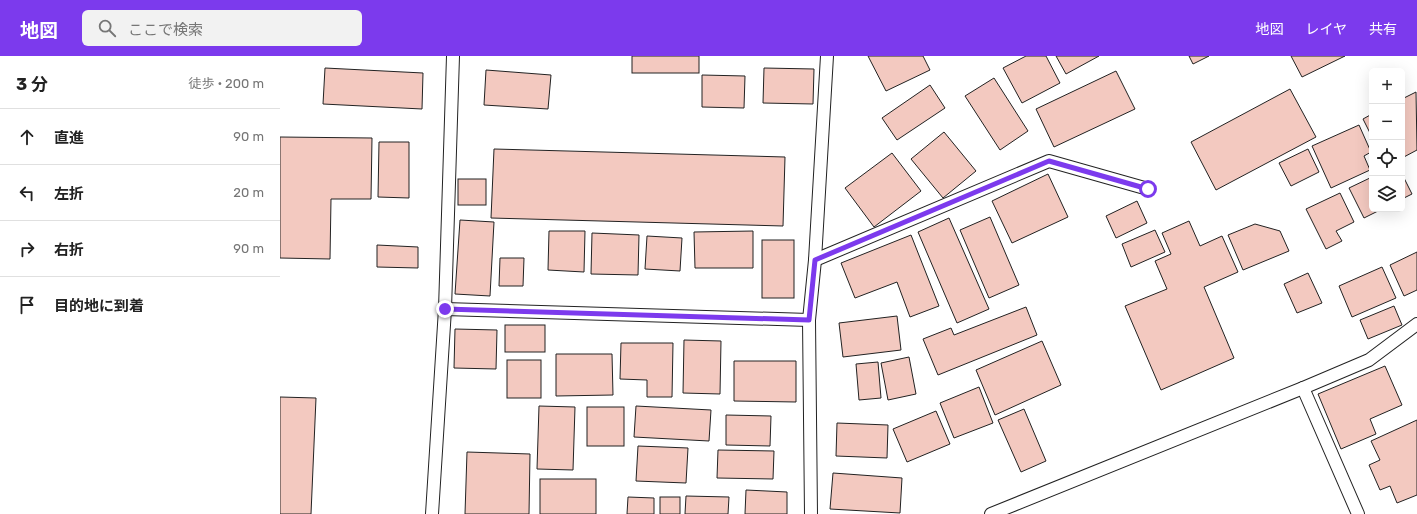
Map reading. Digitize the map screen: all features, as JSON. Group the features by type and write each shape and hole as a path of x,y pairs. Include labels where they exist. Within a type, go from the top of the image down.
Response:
{"lane":[{"path":"432,514 445,309 453,56"},
{"path":"811,514 809,320 815,260 827,56"},
{"path":"815,260 1049,161 1148,189"},
{"path":"445,309 809,320"},
{"path":"991,514 1369,360 1417,324"},
{"path":"1303,388 1358,514"}],"building":[{"path":"632,56 699,56 699,73 632,73"},
{"path":"868,56 923,56 930,70 886,91"},
{"path":"1026,56 1046,56 1060,83 1022,103 1003,68"},
{"path":"1056,56 1099,56 1066,74"},
{"path":"1189,56 1209,56 1193,64"},
{"path":"1291,56 1345,56 1302,77"},
{"path":"325,68 423,73 422,109 323,104"},
{"path":"764,68 814,69 813,104 763,103"},
{"path":"486,70 551,75 548,109 484,105"},
{"path":"1116,71 1135,109 1054,147 1036,109"},
{"path":"702,75 745,76 744,108 702,107"},
{"path":"994,78 1028,131 1000,150 965,96"},
{"path":"930,85 945,108 897,140 882,118"},
{"path":"1290,89 1316,137 1216,190 1191,142"},
{"path":"1416,92 1417,150 1405,156 1405,104 1405,98"},
{"path":"1369,116 1369,131 1363,119"},
{"path":"1359,125 1369,148 1369,153 1364,156 1369,170 1331,188 1312,146"},
{"path":"944,132 976,171 943,198 911,159"},
{"path":"280,137 372,138 371,199 331,199 330,259 280,258"},
{"path":"379,142 409,142 409,198 378,197"},
{"path":"494,149 785,157 783,226 491,218"},
{"path":"1308,149 1319,172 1291,186 1279,163"},
{"path":"892,153 921,191 874,227 845,188"},
{"path":"1048,174 1068,217 1012,243 992,201"},
{"path":"1369,178 1369,212 1376,212 1364,218 1349,188"},
{"path":"458,179 486,179 486,205 458,205"},
{"path":"1405,180 1412,194 1405,198"},
{"path":"1340,193 1354,222 1336,231 1342,241 1326,249 1306,209"},
{"path":"1137,201 1147,223 1116,238 1106,216"},
{"path":"990,217 1019,285 989,298 960,230"},
{"path":"949,218 989,309 957,323 918,232"},
{"path":"460,220 494,222 490,296 455,294"},
{"path":"1189,221 1200,246 1222,236 1238,272 1204,287 1234,358 1161,390 1125,306 1167,289 1155,261 1171,254 1162,233"},
{"path":"1255,224 1280,231 1289,251 1243,270 1228,235"},
{"path":"1155,230 1165,252 1131,267 1122,244"},
{"path":"549,231 585,231 584,272 548,270"},
{"path":"753,231 753,268 695,268 694,232"},
{"path":"592,233 639,235 638,275 591,274"},
{"path":"911,235 939,306 910,317 897,282 855,298 841,263"},
{"path":"647,236 682,238 680,271 645,269"},
{"path":"762,240 794,240 794,298 762,298"},
{"path":"377,245 418,247 418,268 377,267"},
{"path":"1417,252 1417,290 1404,296 1390,265"},
{"path":"500,258 524,258 523,286 499,286"},
{"path":"1382,267 1396,298 1352,317 1339,286"},
{"path":"1308,273 1322,303 1297,313 1284,284"},
{"path":"1394,306 1402,325 1368,339 1360,320"},
{"path":"1026,307 1037,335 938,375 923,339 951,328 954,335"},
{"path":"897,316 901,350 843,357 839,323"},
{"path":"505,325 545,325 545,352 505,352"},
{"path":"455,329 497,330 496,369 454,368"},
{"path":"684,340 721,341 720,394 683,393"},
{"path":"1042,341 1061,385 995,415 976,370"},
{"path":"621,343 673,343 672,397 647,397 647,380 620,379"},
{"path":"556,354 612,354 613,395 556,396"},
{"path":"909,357 916,394 888,400 881,363"},
{"path":"507,360 541,360 541,398 507,398"},
{"path":"734,361 796,361 796,402 734,401"},
{"path":"878,362 881,398 859,400 856,364"},
{"path":"1385,366 1402,405 1370,419 1376,434 1341,449 1318,394"},
{"path":"979,387 993,423 954,438 940,403"},
{"path":"280,397 316,398 311,514 280,514"},
{"path":"539,406 575,407 573,470 537,469"},
{"path":"636,406 711,410 709,441 634,437"},
{"path":"587,407 624,407 624,446 587,446"},
{"path":"1024,409 1046,461 1021,472 998,420"},
{"path":"936,411 950,444 907,462 893,429"},
{"path":"726,415 771,416 770,446 726,445"},
{"path":"1417,420 1417,495 1397,503 1390,486 1380,490 1369,465 1380,460 1371,441"},
{"path":"837,423 888,425 887,458 836,456"},
{"path":"638,446 688,448 686,483 636,481"},
{"path":"718,450 774,451 773,479 717,478"},
{"path":"467,452 530,454 529,514 465,514"},
{"path":"833,473 902,478 900,513 830,509"},
{"path":"540,479 596,479 596,514 540,514"},
{"path":"746,490 787,492 787,514 745,514"},
{"path":"686,496 729,497 728,514 685,514"},
{"path":"628,497 654,498 654,514 627,514"},
{"path":"660,497 680,497 680,514 660,514"}],"route":[{"path":"445,309 809,320 815,260 1049,161 1148,189"}]}
